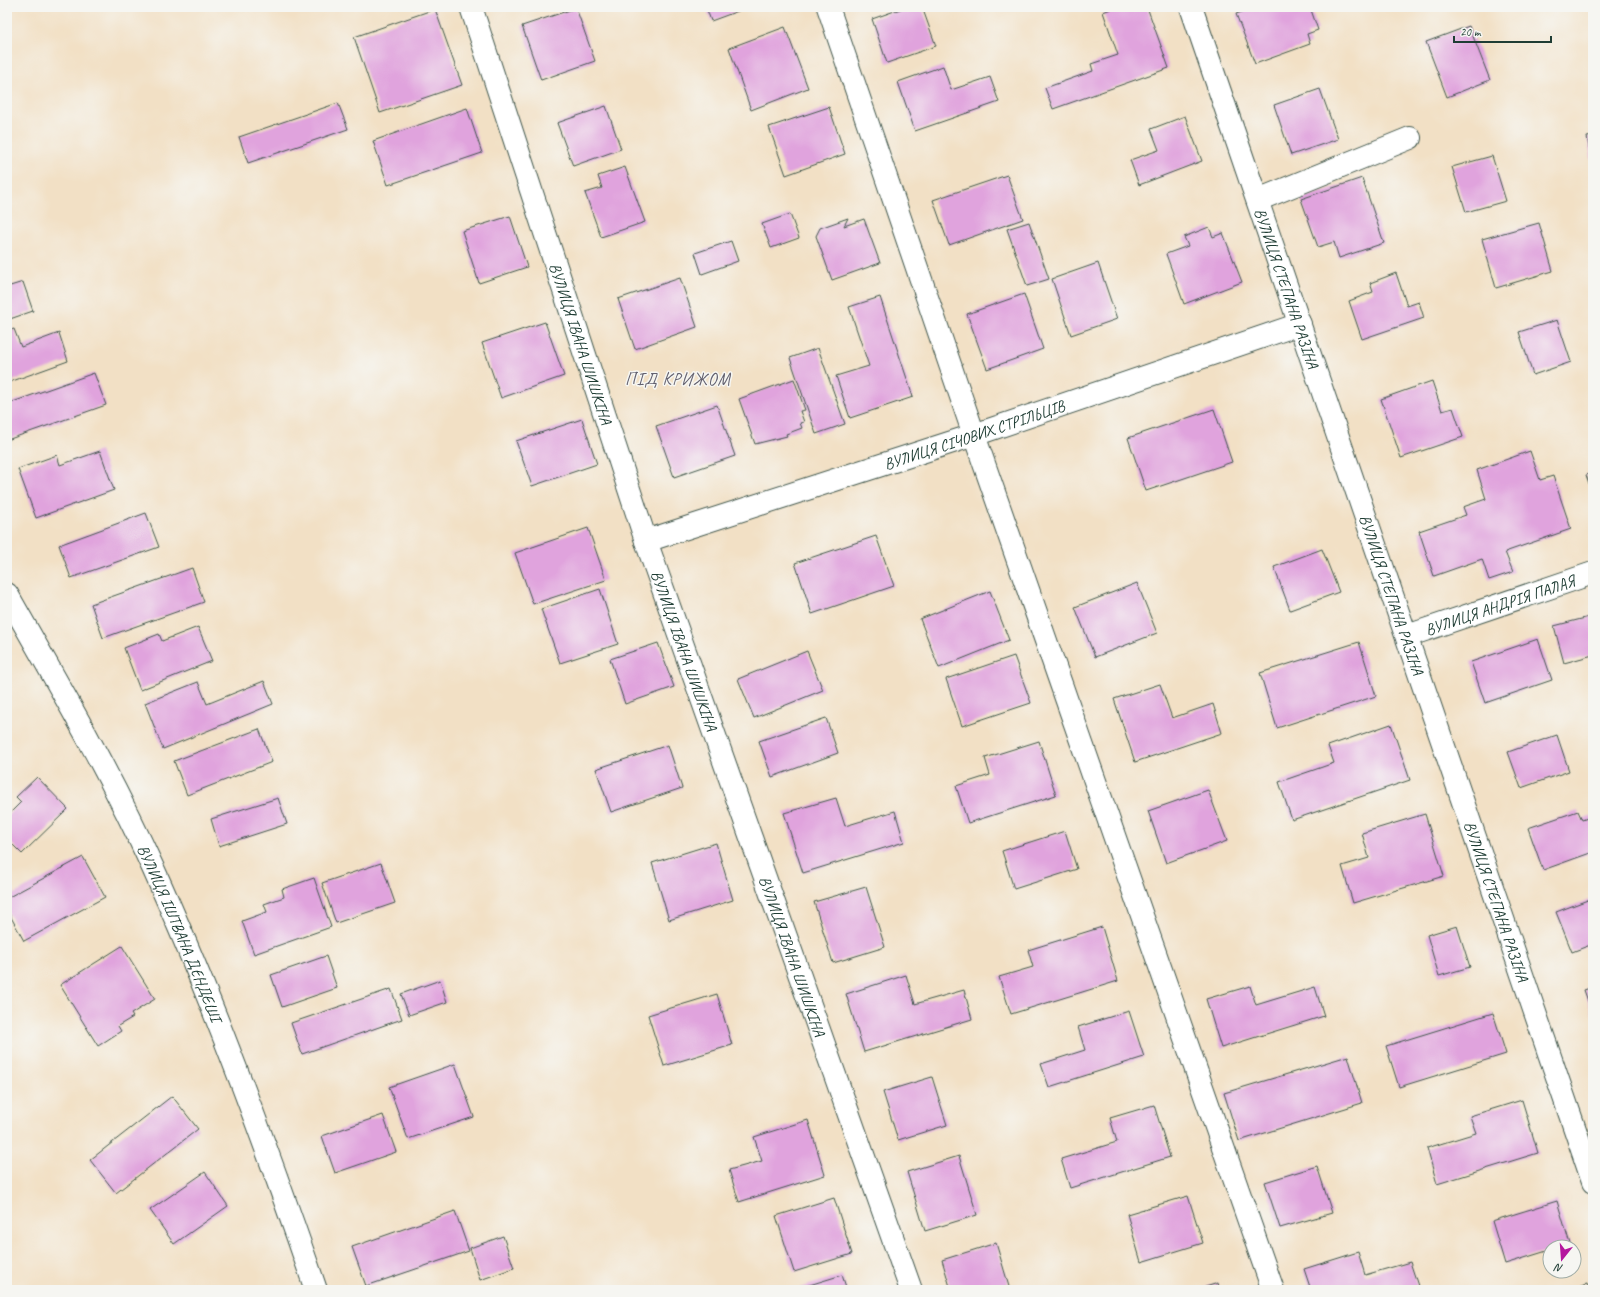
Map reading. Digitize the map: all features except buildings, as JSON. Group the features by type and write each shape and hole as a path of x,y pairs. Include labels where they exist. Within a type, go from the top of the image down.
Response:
{"street":[{"name":"ВУЛИЦЯ ІВАНА ШИШКІНА","path":"471,7 646,541 911,1290"},
{"path":"828,7 974,434 1273,1290"},
{"name":"ВУЛИЦЯ СТЕПАНА РАЗІНА","path":"1193,8 1593,1182"},
{"path":"1258,200 1410,138"},
{"name":"ВУЛИЦЯ СІЧОВИХ СТРІЛЬЦІВ","path":"646,541 974,434 1300,324"},
{"name":"ВУЛИЦЯ АНДРІЯ ПАЛАЯ","path":"1407,636 1593,573"},
{"name":"ВУЛИЦЯ ІШТВАНА ДЕНДЕШІ","path":"7,594 84,730 152,867 258,1125 316,1290"}],"district":[{"name":"ПІД КРИЖОМ","path":"678,379"}]}
